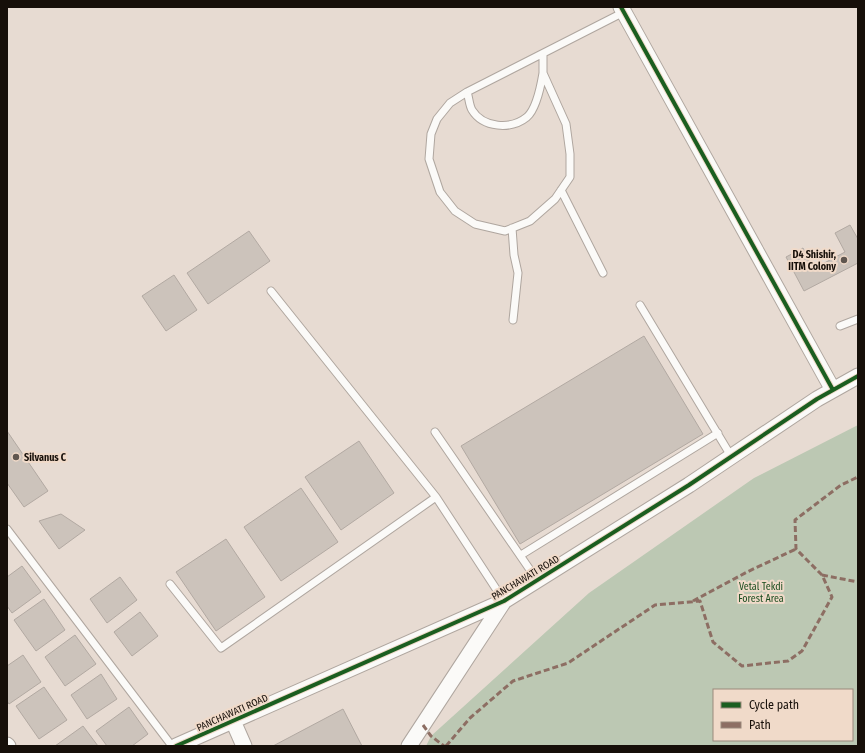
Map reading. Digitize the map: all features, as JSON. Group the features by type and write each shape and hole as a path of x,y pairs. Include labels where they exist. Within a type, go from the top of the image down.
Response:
{"street":[{"path":"623,9 833,390"},
{"name":"PANCHAWATI ROAD","path":"176,746 504,601 689,485 817,399 858,376"},
{"name":"PANCHAWATI ROAD","path":"409,746 504,601"},
{"path":"233,721 244,746"}],"lane":[{"path":"543,72 566,124 570,154 570,177 555,199 530,221 505,231 475,224 455,211 440,192 429,159 431,134 437,119 450,103 467,92 543,54 623,9"},
{"path":"467,92 472,110 482,120 497,126 513,124 528,116 540,90 543,72 543,54"},
{"path":"561,190 603,273"},
{"path":"512,228 514,255 518,273 513,320"},
{"path":"271,291 436,497 504,601"},
{"path":"640,305 732,456"},
{"path":"840,326 858,319"},
{"path":"435,432 537,580"},
{"path":"521,556 718,433"},
{"path":"170,584 221,648 436,497"},
{"path":"7,529 172,746"}],"green space":[{"name":"Vetal Tekdi Forest Area","path":"858,425 858,746 426,746 431,736 589,593 754,478"}],"building":[{"name":"D4 Shishir, IITM Colony","path":"850,225 858,239 858,263 804,291 786,257 803,248 813,269 845,252 835,233"},
{"path":"249,231 270,261 208,304 187,273"},
{"path":"174,275 197,310 166,331 142,296"},
{"path":"644,336 703,434 520,544 461,446"},
{"name":"Silvanus C","path":"7,431 48,491 24,507 7,483"},
{"path":"359,441 394,493 341,530 305,477"},
{"path":"301,488 338,542 281,581 244,527"},
{"path":"61,514 85,530 59,549 39,521"},
{"path":"226,539 265,597 216,631 176,572"},
{"path":"22,566 41,592 12,613 7,606 7,577"},
{"path":"120,577 137,600 107,623 90,599"},
{"path":"44,599 65,630 36,651 14,620"},
{"path":"140,612 158,636 132,656 114,632"},
{"path":"75,635 96,664 65,686 45,657"},
{"path":"23,655 41,682 9,704 7,701 7,666"},
{"path":"101,674 117,699 87,719 71,695"},
{"path":"44,687 67,720 39,739 16,706"},
{"path":"129,707 148,734 132,746 107,746 96,731"},
{"path":"343,709 362,746 273,746"},
{"path":"83,726 98,746 55,746"}],"marked path":[{"path":"446,746 470,718 513,681 568,663 655,605 700,601 713,642 742,666 788,661 802,651 832,597 822,575 796,549 795,520 841,485 858,477"},
{"path":"693,601 747,572 796,549"},
{"path":"822,575 858,582"},
{"path":"423,725 431,736 444,746"}],"cycle path":[{"path":"621,7 833,390"},
{"path":"176,746 504,601 689,485 817,399 858,376"}],"place":[{"name":"D4 Shishir, IITM Colony","path":"844,260"},
{"name":"Silvanus C","path":"16,457"}]}
